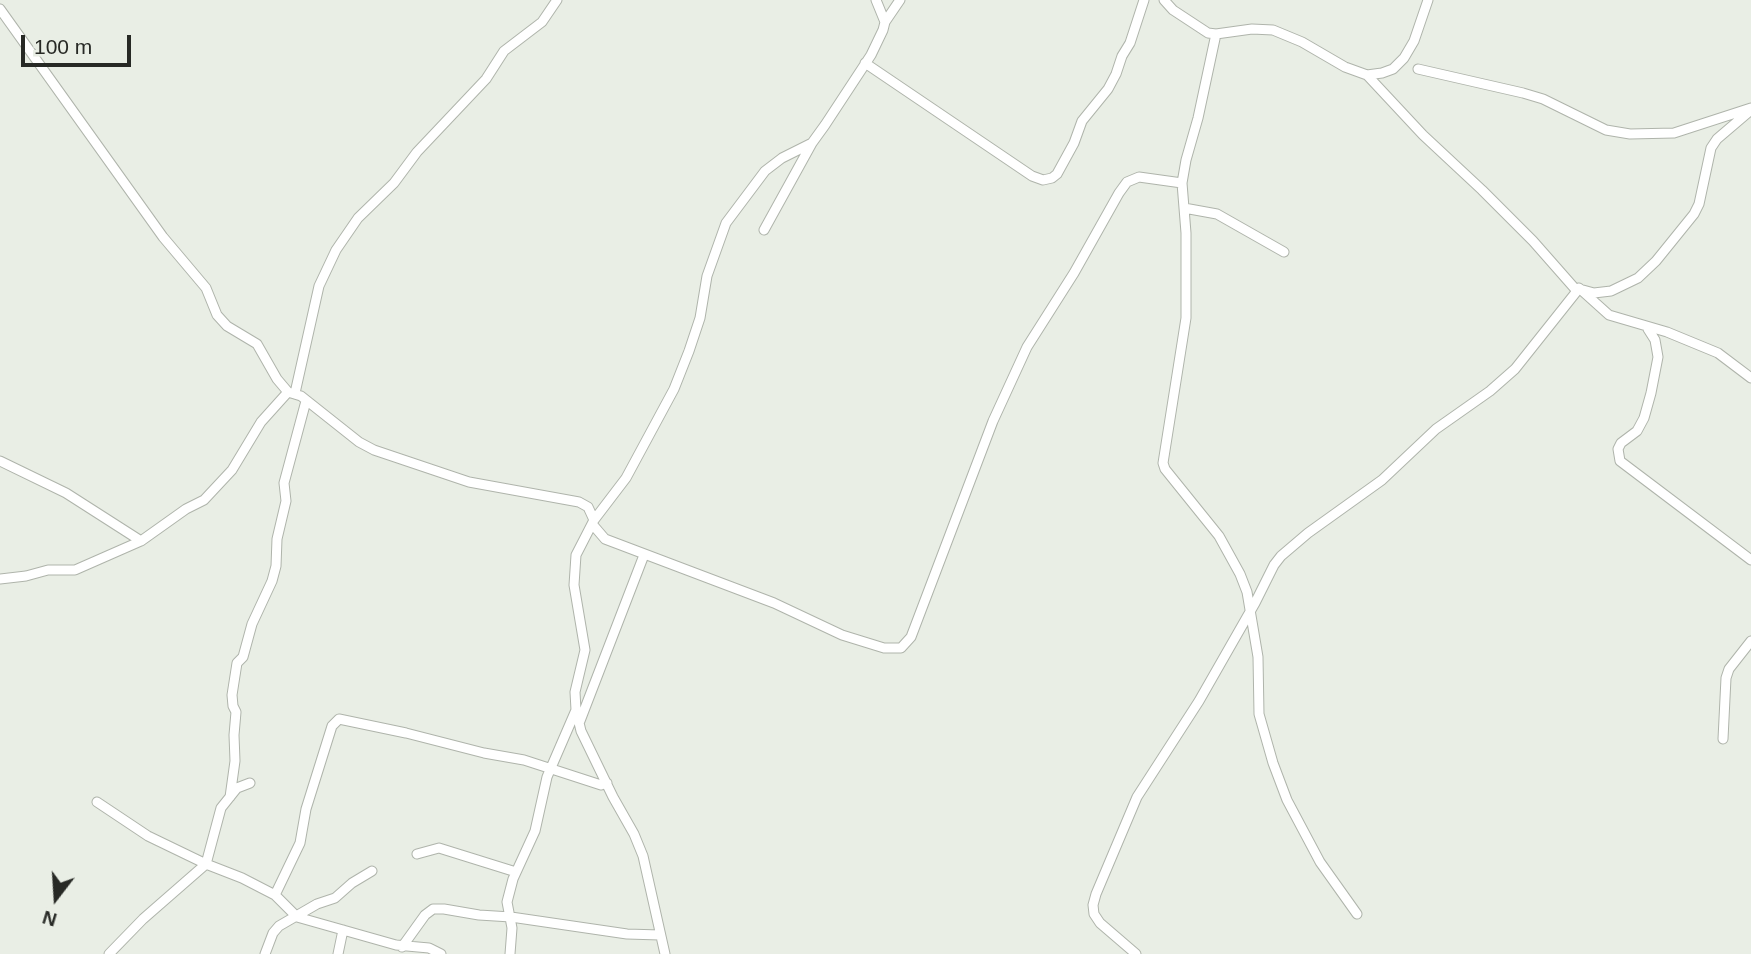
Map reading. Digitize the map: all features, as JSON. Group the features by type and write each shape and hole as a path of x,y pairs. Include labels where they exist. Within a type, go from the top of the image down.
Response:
{"street":[{"path":"0,579 26,576 48,569 75,570 141,541 186,509 204,500 232,470 261,422 292,392 319,286 336,250 358,218 394,183 417,152 486,79 504,51 542,22 557,0"},
{"path":"876,0 885,22"},
{"path":"764,230 812,143 865,63 885,22 900,0"},
{"path":"865,63 1032,176 1043,180 1052,178 1057,174 1074,143 1083,121 1116,74 1130,43 1144,0"},
{"path":"1164,0 1173,10 1200,29 1216,34 1252,29 1273,30 1302,42 1345,67 1367,75 1382,74 1393,69 1404,58 1414,40 1428,0"},
{"path":"0,9 163,236 206,288 217,315 227,326 257,344 277,379 292,392 374,450 469,482 579,502 588,506 594,523 605,539 774,603 842,635 886,649 901,648 911,637 993,421 1027,347 1074,273 1119,193 1127,182 1139,177 1182,183"},
{"path":"1216,34 1182,183 1186,318 1163,463 1219,536 1240,574 1247,592 1258,657 1259,714 1273,763 1287,800 1320,862 1356,914"},
{"path":"1418,69 1543,99 1606,130 1630,134 1682,131 1751,109"},
{"path":"1367,75 1578,290 1609,315 1667,332 1718,353 1751,378"},
{"path":"1578,290 1594,293 1611,291 1638,278 1656,261 1699,204 1711,148 1717,139 1751,109"},
{"path":"664,954 643,856 581,731 576,710 575,692 585,650 573,570 580,544 626,478 674,390 690,351 700,318 707,276 726,223 765,171 782,158 812,143"},
{"path":"1184,208 1217,214 1284,252"},
{"path":"1136,954 1100,923 1094,914 1096,894 1137,797 1199,701 1281,556 1308,533 1382,480 1436,429 1490,391 1515,369 1578,290"},
{"path":"1647,328 1655,340 1658,357 1651,393 1637,431 1621,443 1618,449 1620,461 1751,560"},
{"path":"229,797 235,761 236,712 232,695 237,663 243,657 252,624 276,566 277,539 286,501 284,483 306,401"},
{"path":"0,461 66,493 141,541"},
{"path":"580,721 644,555"},
{"path":"1723,739 1726,678 1729,668 1751,641"},
{"path":"510,954 511,916 508,902 516,872 539,820 551,769 576,710"},
{"path":"275,895 300,843 303,818 335,721 339,719 524,760 601,785 607,783"},
{"path":"110,954 143,919 206,864 221,808 237,788 250,783"},
{"path":"97,802 148,836 275,895 297,917 402,947 429,948 442,954"},
{"path":"417,854 439,848 516,872"},
{"path":"265,954 273,933 279,926 317,904 335,898 352,883 372,872"},
{"path":"402,947 425,915 433,909 511,916 627,934 660,935"},
{"path":"338,954 343,930"}]}
